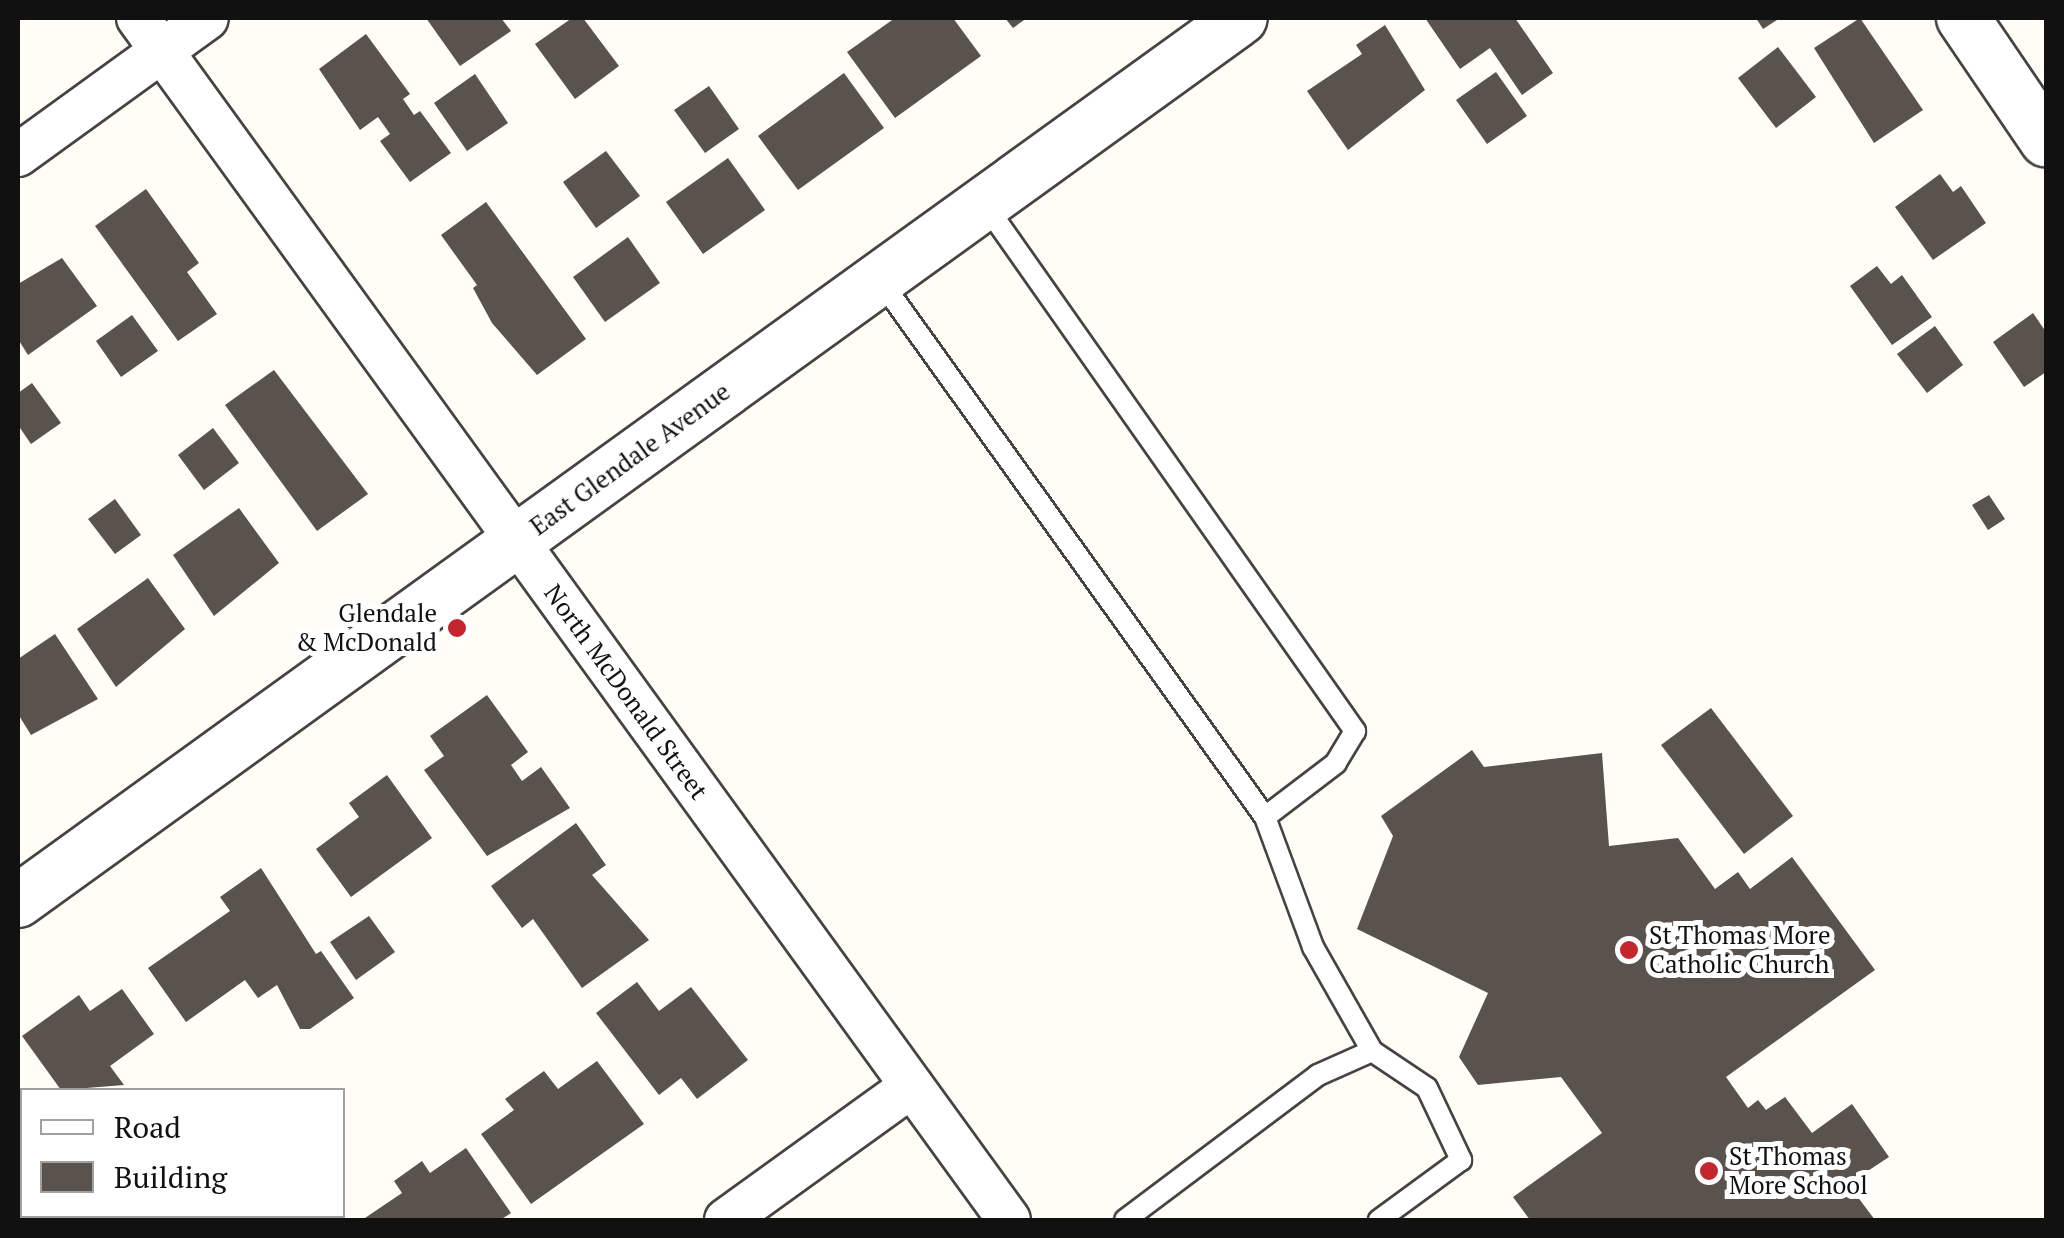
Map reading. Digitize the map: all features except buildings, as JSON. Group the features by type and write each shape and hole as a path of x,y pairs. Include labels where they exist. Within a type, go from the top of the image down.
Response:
{"street":[{"path":"18,155 150,34 207,18"},
{"name":"East Glendale Avenue","path":"18,900 1241,18"},
{"path":"1962,18 2046,140"},
{"name":"North McDonald Street","path":"150,34 1009,1220"},
{"path":"726,1220 912,1086"}],"lane":[{"path":"984,204 1355,731 1336,762 1265,817"},
{"path":"879,278 1265,817 1313,947 1372,1050 1428,1088 1461,1160 1379,1220"},
{"path":"1125,1220 1318,1076 1372,1050"}],"place":[{"name":"Glendale & McDonald","path":"457,628"},
{"name":"St Thomas More Catholic Church","path":"1629,950"},
{"name":"St Thomas More School","path":"1709,1171"}]}
